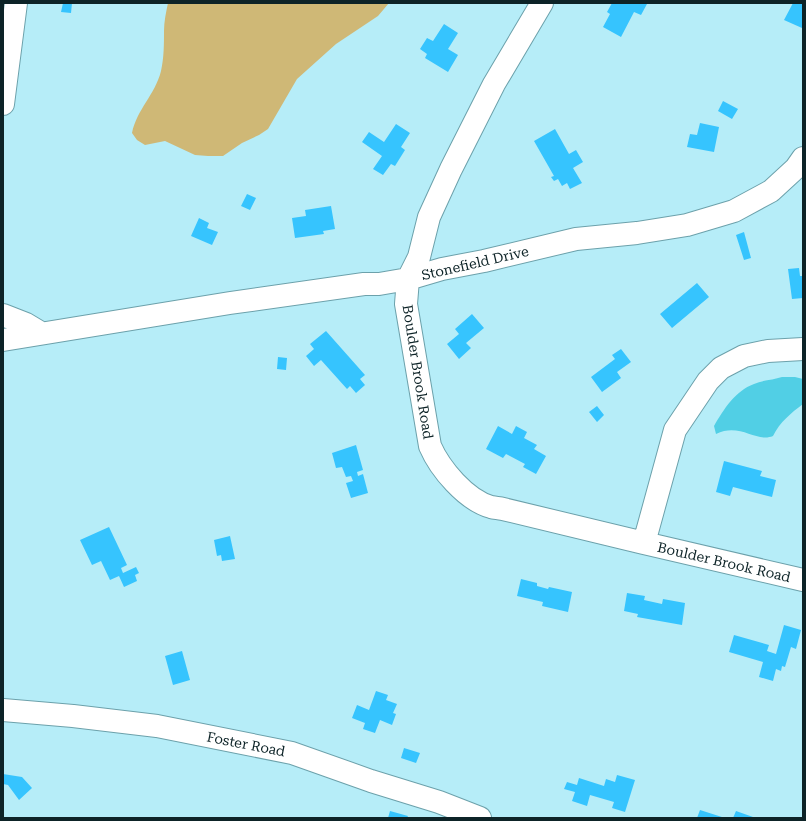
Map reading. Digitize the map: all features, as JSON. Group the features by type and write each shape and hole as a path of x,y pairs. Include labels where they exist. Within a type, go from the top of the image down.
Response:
{"street":[{"path":"3,104 16,3"},
{"name":"Stonefield Drive","path":"408,279 419,257 429,217 451,169 494,84 542,3"},
{"name":"Stonefield Drive","path":"408,279 442,269 576,239 637,233 687,225 734,211 771,191 796,168 803,158"},
{"path":"3,340 230,303 408,279"},
{"name":"Boulder Brook Road","path":"408,279 406,304 430,446 436,459 461,489 490,507 511,510 803,580"},
{"path":"3,315 26,324 41,333"},
{"name":"Boulder Brook Road","path":"644,543 675,430 708,381 720,368 744,356 768,351 803,349"},
{"name":"Foster Road","path":"3,710 73,716 157,726 292,753 371,781 439,802 480,818"}],"shaded area":[{"path":"168,3 389,3 378,16 336,44 297,79 268,129 242,143 223,156 208,156 195,155 165,141 145,145 137,140 132,133 134,124 155,87 161,71 164,24"}],"water":[{"path":"782,377 795,377 803,379 803,404 786,418 773,436 760,437 733,430 716,434 714,426 726,407 741,391 754,384"}],"building":[{"path":"63,3 72,3 71,13 61,12"},
{"path":"612,3 647,4 641,15 634,12 621,37 603,27 610,14 607,12"},
{"path":"793,3 803,3 802,28 784,20"},
{"path":"444,24 458,33 448,49 458,55 448,72 425,58 427,54 420,49 427,38 433,41"},
{"path":"723,101 738,109 732,119 718,111"},
{"path":"700,123 719,127 714,152 687,147 690,134 697,135"},
{"path":"396,124 410,133 401,147 405,150 395,166 391,164 383,175 373,169 382,156 362,142 369,132 384,142"},
{"path":"555,129 569,154 576,150 583,162 573,168 582,183 570,189 567,183 562,186 558,179 554,181 551,177 554,176 534,141"},
{"path":"247,194 256,198 250,210 241,206"},
{"path":"331,206 335,229 323,231 324,234 295,238 292,218 306,216 305,210"},
{"path":"199,218 209,223 207,228 218,232 212,245 191,236"},
{"path":"744,232 751,258 744,260 736,235"},
{"path":"799,268 800,276 803,276 803,298 792,299 788,269"},
{"path":"697,283 709,297 672,328 660,314"},
{"path":"472,314 484,328 466,343 471,348 459,359 447,344 459,334 455,329"},
{"path":"326,331 365,375 360,379 365,385 356,393 350,386 347,389 321,360 314,366 306,356 314,349 310,344"},
{"path":"621,349 631,362 617,372 621,378 602,392 591,377 615,359 612,355"},
{"path":"278,357 287,358 286,370 277,369"},
{"path":"597,406 604,415 597,422 589,412"},
{"path":"498,426 512,434 516,426 527,432 524,438 537,445 534,449 546,456 536,474 523,467 525,464 506,454 503,458 486,449"},
{"path":"356,445 363,470 357,472 358,476 363,474 368,493 351,498 346,483 353,481 351,476 346,477 342,467 336,468 332,453"},
{"path":"724,461 762,471 760,476 776,480 772,497 733,487 730,496 716,492"},
{"path":"109,527 127,565 121,568 123,573 136,567 139,573 135,575 137,581 124,587 119,576 110,580 101,561 92,565 80,540"},
{"path":"230,536 235,559 222,561 221,555 217,556 214,540"},
{"path":"521,579 537,583 537,586 548,589 549,587 572,592 568,612 542,606 543,602 517,596"},
{"path":"627,593 645,596 644,600 662,604 663,599 685,603 682,625 637,617 638,614 624,611"},
{"path":"784,625 801,630 796,649 791,647 785,667 782,666 781,671 776,669 773,681 759,677 763,662 729,652 734,635 769,645 767,651 776,654"},
{"path":"182,651 190,680 173,685 165,656"},
{"path":"376,691 388,695 386,700 397,704 393,713 396,714 392,725 380,720 375,733 363,729 365,723 352,718 357,705 369,710"},
{"path":"404,748 420,753 416,763 401,758"},
{"path":"3,774 22,777 32,788 19,800 8,785 3,784"},
{"path":"617,775 635,780 625,812 612,808 614,802 590,795 587,806 572,801 575,792 564,789 567,782 577,785 579,778 604,786 606,779 615,782"},
{"path":"700,810 725,818 697,818"},
{"path":"390,811 408,816 407,818 388,818"},
{"path":"736,811 753,817 753,818 733,818"}]}
